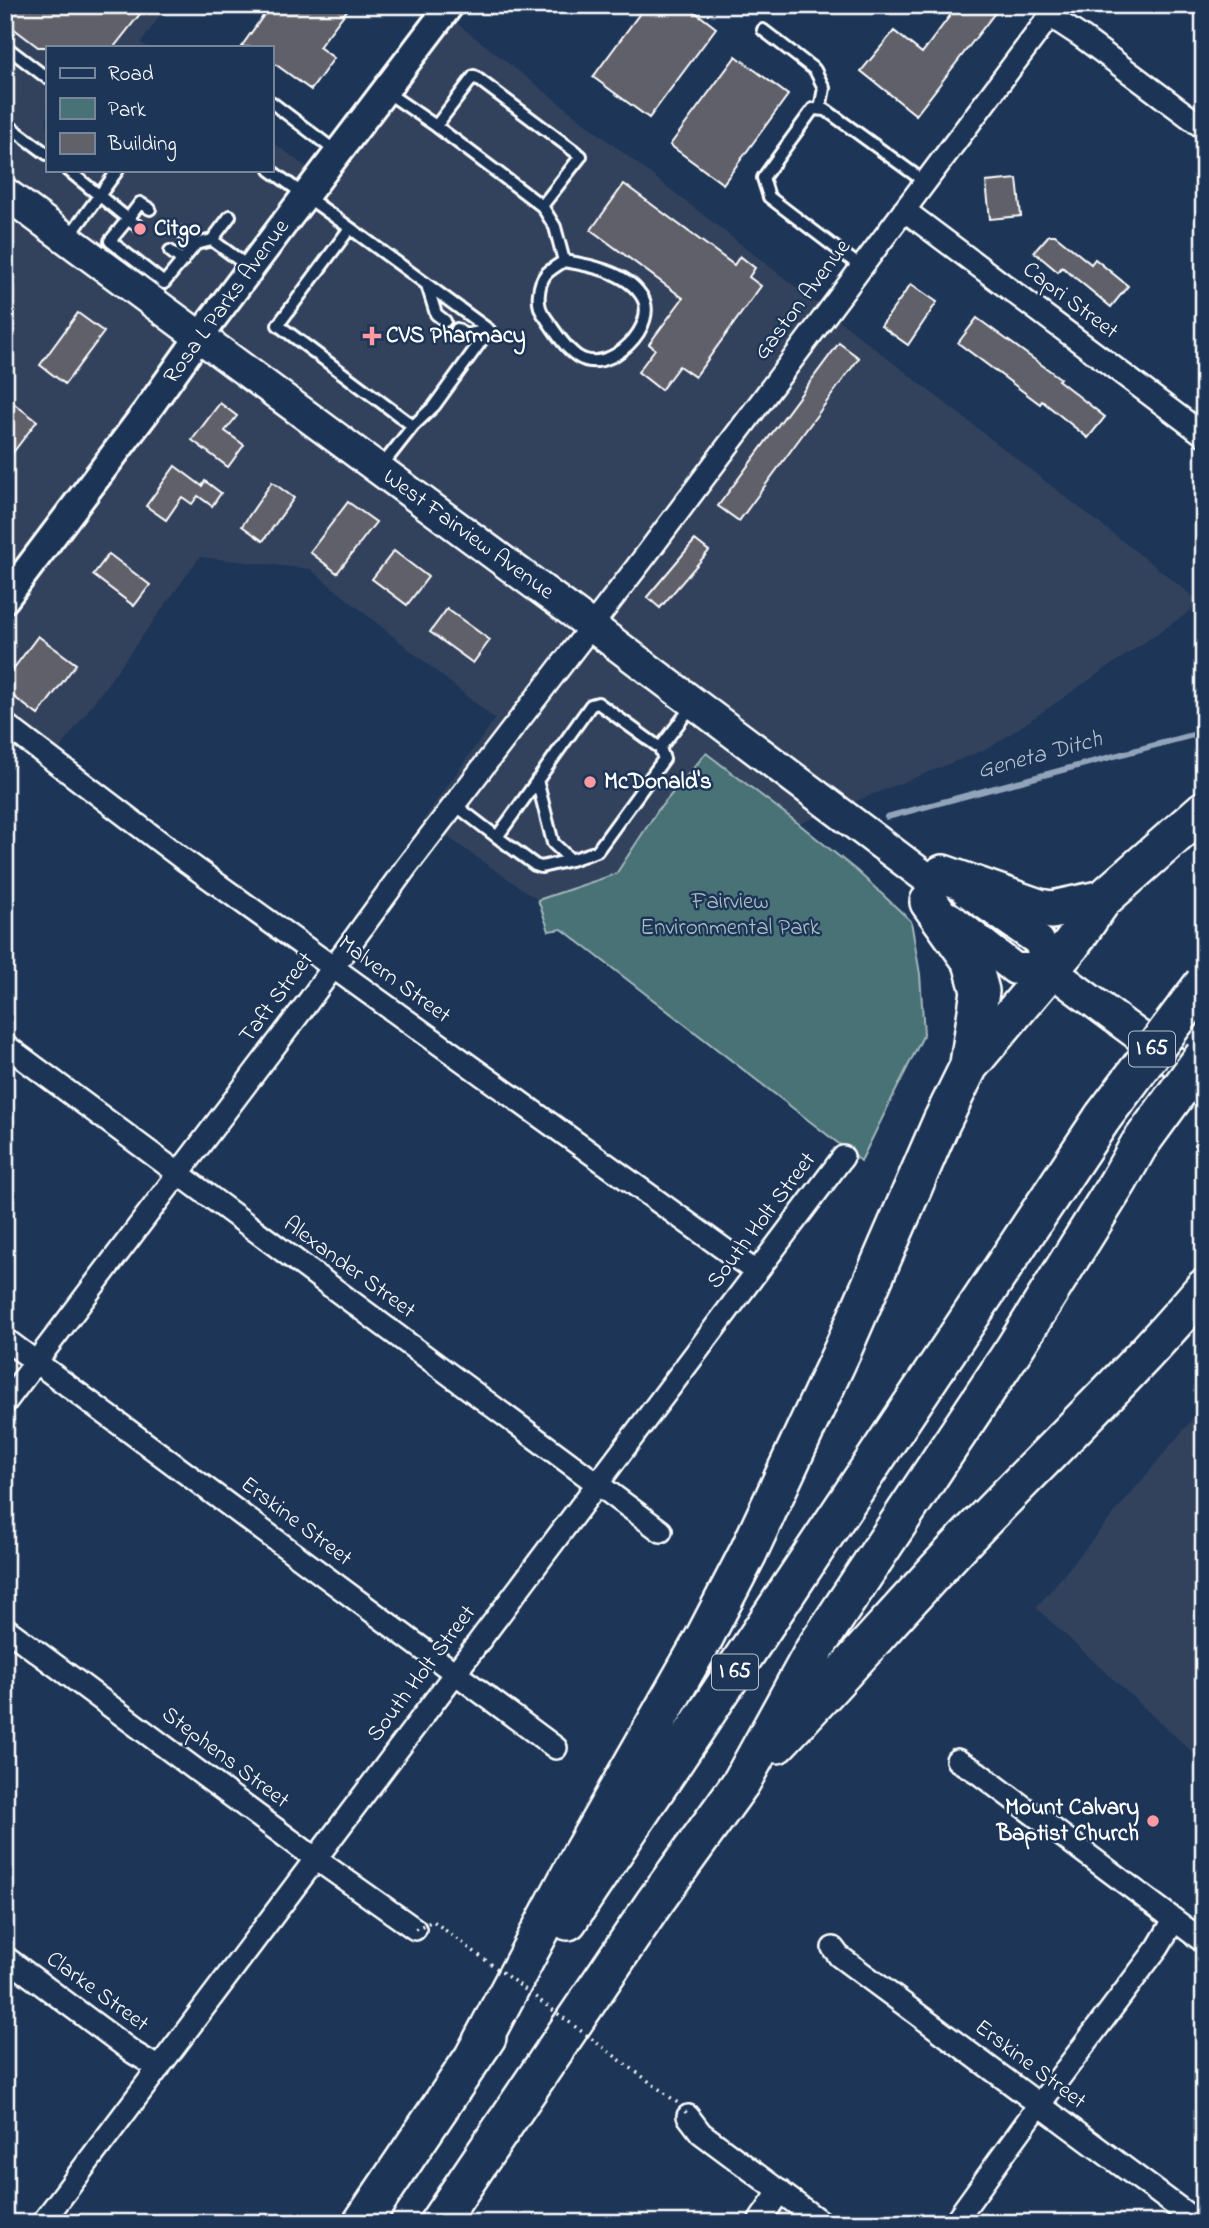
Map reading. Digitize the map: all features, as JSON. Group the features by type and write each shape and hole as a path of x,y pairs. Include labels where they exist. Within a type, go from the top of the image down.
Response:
{"highway":[{"path":"472,2058 580,1856 704,1638 748,1553 844,1349 941,1124 969,1066 1071,945 1102,899 1204,810"},
{"path":"933,885 1052,910 1102,899"},
{"path":"933,885 972,962 980,991 969,1066"},
{"name":"I 65","path":"362,2223 472,2058 604,1869 1102,1117 1204,983"},
{"name":"I 65","path":"438,2223 646,1914 742,1780 814,1650 1014,1349 1139,1145 1204,1056"},
{"path":"742,1780 845,1673 973,1531 1158,1342 1204,1288"}],"main road":[{"name":"West Fairview Avenue","path":"5,193 590,625 933,885 1015,970 1049,969"},
{"path":"1049,969 1204,1084"}],"street":[{"name":"Rosa L Parks Avenue","path":"5,600 250,268 450,5"},
{"path":"1054,11 1082,37 1204,128"},
{"name":"Gaston Avenue","path":"590,625 646,555 1054,11"},
{"name":"Capri Street","path":"904,210 1204,435"},
{"name":"Taft Street","path":"5,1403 590,625"},
{"name":"Malvern Street","path":"5,724 184,860 756,1272"},
{"name":"Alexander Street","path":"5,1045 661,1531"},
{"name":"South Holt Street","path":"42,2223 843,1157"},
{"name":"Erskine Street","path":"5,1339 556,1748"},
{"name":"Stephens Street","path":"5,1628 316,1859 415,1929"},
{"path":"957,1760 977,1772 1204,1942"},
{"path":"954,2223 1158,1947 1174,1920"},
{"name":"Erskine Street","path":"833,1948 839,1956 1199,2223"},
{"name":"Clarke Street","path":"5,1957 134,2053 159,2068"},
{"path":"688,2116 701,2133 822,2223"},
{"path":"758,2223 780,2191"}],"lane":[{"path":"763,30 816,70 824,88 820,109"},
{"path":"5,46 46,77"},
{"path":"436,126 474,76 581,156 542,206"},
{"path":"385,91 542,206 555,227 564,261"},
{"path":"273,104 338,153"},
{"path":"861,267 769,197 763,178 814,109 826,110 925,182"},
{"path":"5,122 46,153"},
{"path":"71,172 138,226"},
{"path":"67,239 116,172"},
{"path":"273,172 489,330"},
{"path":"149,209 140,203 110,241 164,283 196,244 212,240 230,216"},
{"path":"350,228 278,325 413,426"},
{"path":"182,233 196,244"},
{"path":"212,240 250,268"},
{"path":"170,250 183,261"},
{"path":"564,261 591,266 626,281 642,296 647,313 638,335 615,357 597,363 579,358 564,343 540,310 538,293 545,274 564,261"},
{"path":"428,285 436,314 445,321"},
{"path":"457,329 464,335 489,330"},
{"path":"379,470 413,426 434,406 489,330"},
{"path":"660,748 694,703"},
{"path":"454,804 535,866 570,860 597,851 664,759 660,748 598,704 591,705 498,837"},
{"path":"537,780 552,843 570,860"}],"path":[{"path":"415,1929 433,1921 682,2106 688,2116"}],"shaded area":[{"path":"5,5 167,5 141,43 146,46 46,46 46,172 273,172 273,142 309,169 436,7 1202,603 991,747 799,824 750,785 636,847 616,874 538,900 423,820 495,719 310,569 200,557 59,750 5,711"},
{"path":"1204,1405 1204,1763 1036,1608"}],"green space":[{"name":"Fairview Environmental Park","path":"706,753 857,871 911,921 920,974 924,1034 861,1161 562,929 549,931 538,900 616,874 658,810"}],"building":[{"path":"5,5 147,5 115,46 38,47 5,22"},
{"path":"271,5 351,5 319,47 334,58 311,90 273,62 273,46 242,46"},
{"path":"646,5 686,5 716,28 649,118 593,77"},
{"path":"958,5 1001,5 916,115 861,71 894,31 922,53"},
{"path":"736,56 788,95 723,184 670,145"},
{"path":"1017,179 1021,216 990,219 986,182"},
{"path":"624,184 734,265 740,256 755,268 749,277 761,286 695,377 679,366 661,390 638,372 655,349 649,344 683,298 591,230"},
{"path":"1049,235 1055,235 1091,264 1095,259 1128,286 1111,307 1062,267 1058,272 1034,252"},
{"path":"911,284 937,302 908,345 881,326"},
{"path":"78,313 104,332 65,384 40,365"},
{"path":"977,318 1060,378 1058,380 1105,417 1088,438 1042,401 1040,404 958,343"},
{"path":"839,343 859,358 739,521 718,506"},
{"path":"5,397 37,421 5,463"},
{"path":"220,403 237,416 225,431 244,445 228,467 192,440"},
{"path":"175,466 202,486 205,481 221,493 212,506 198,496 192,504 182,497 166,520 146,506"},
{"path":"272,482 294,498 263,541 242,526"},
{"path":"348,502 376,522 337,573 310,552"},
{"path":"695,540 709,551 660,608 647,597"},
{"path":"394,551 428,577 407,605 372,579"},
{"path":"109,554 150,585 134,606 93,575"},
{"path":"447,609 490,640 473,663 430,632"},
{"path":"38,636 76,664 38,715 5,690 5,680"}],"waterway":[{"name":"Geneta Ditch","path":"887,817 1204,732"}],"place":[{"name":"Citgo","path":"140,229"},
{"name":"CVS Pharmacy","path":"372,336"},
{"name":"McDonald's","path":"590,782"},
{"name":"Mount Calvary Baptist Church","path":"1153,1821"}]}
